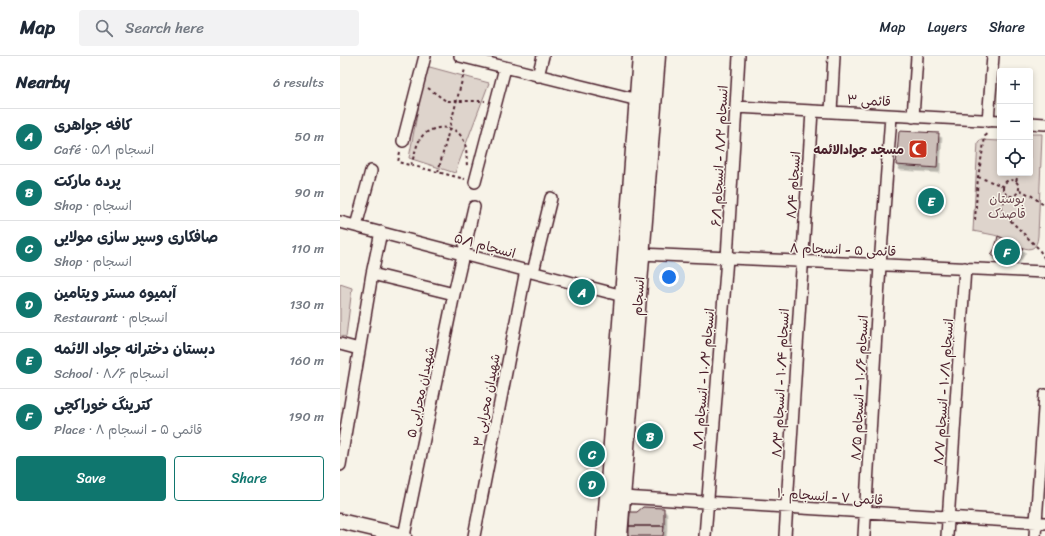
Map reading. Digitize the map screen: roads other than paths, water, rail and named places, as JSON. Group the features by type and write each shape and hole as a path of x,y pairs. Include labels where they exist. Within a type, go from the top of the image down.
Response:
{"main road":[{"name":"انسجام","path":"605,536 641,56"},
{"name":"انسجام","path":"619,536 640,254 657,56"}],"street":[{"path":"403,141 425,56"},
{"path":"538,76 543,56"},
{"name":"انسجام ۸/۲ - انسجام ۶/۱","path":"728,258 739,56"},
{"path":"831,112 834,56"},
{"path":"913,117 917,56"},
{"path":"988,121 993,56"},
{"path":"464,57 638,100"},
{"path":"475,182 505,68"},
{"name":"قائمی ۳","path":"736,107 997,121"},
{"name":"انسجام ۸/۴","path":"801,261 812,111"},
{"name":"انسجام ۱۰/۶ - انسجام ۸/۵","path":"864,536 880,265 891,116"},
{"path":"1033,123 1045,124"},
{"path":"356,226 371,171"},
{"name":"شهیدان محرابی ۳","path":"474,536 529,271 551,198"},
{"name":"شهیدان محرابی ۵","path":"404,536 454,294 474,207"},
{"name":"انسجام ۵/۱","path":"340,222 623,296"},
{"path":"340,465 372,274 381,232"},
{"name":"قائمی ۵ - انسجام ۸","path":"640,254 1045,272"},
{"name":"انسجام ۱۰/۲ - انسجام ۸/۱","path":"705,536 728,258"},
{"name":"انسجام ۱۰/۴ - انسجام ۸/۳","path":"785,536 801,261"},
{"name":"انسجام ۱۰/۸ - انسجام ۸/۷","path":"947,536 965,268"},
{"path":"372,274 454,294"},
{"path":"340,344 359,348"},
{"path":"1035,536 1040,523 1045,395"},
{"name":"قائمی ۷ - انسجام ۱۰","path":"623,497 1040,523"},
{"path":"340,521 404,536"}],"place":[{"name":"مسجد جوادالائمه","path":"918,149"},
{"name":"دبستان دخترانه جواد الائمه","path":"931,201"},
{"name":"کترینگ خوراکچی","path":"1007,252"},
{"name":"کافه جواهری","path":"582,292"},
{"name":"پرده مارکت","path":"650,436"},
{"name":"صافکاری وسپر سازی مولایی","path":"592,454"},
{"name":"آبمیوه مستر ویتامین","path":"592,484"}],"park label":[{"name":"بوستان قاصدک","path":"1007,206"}]}
